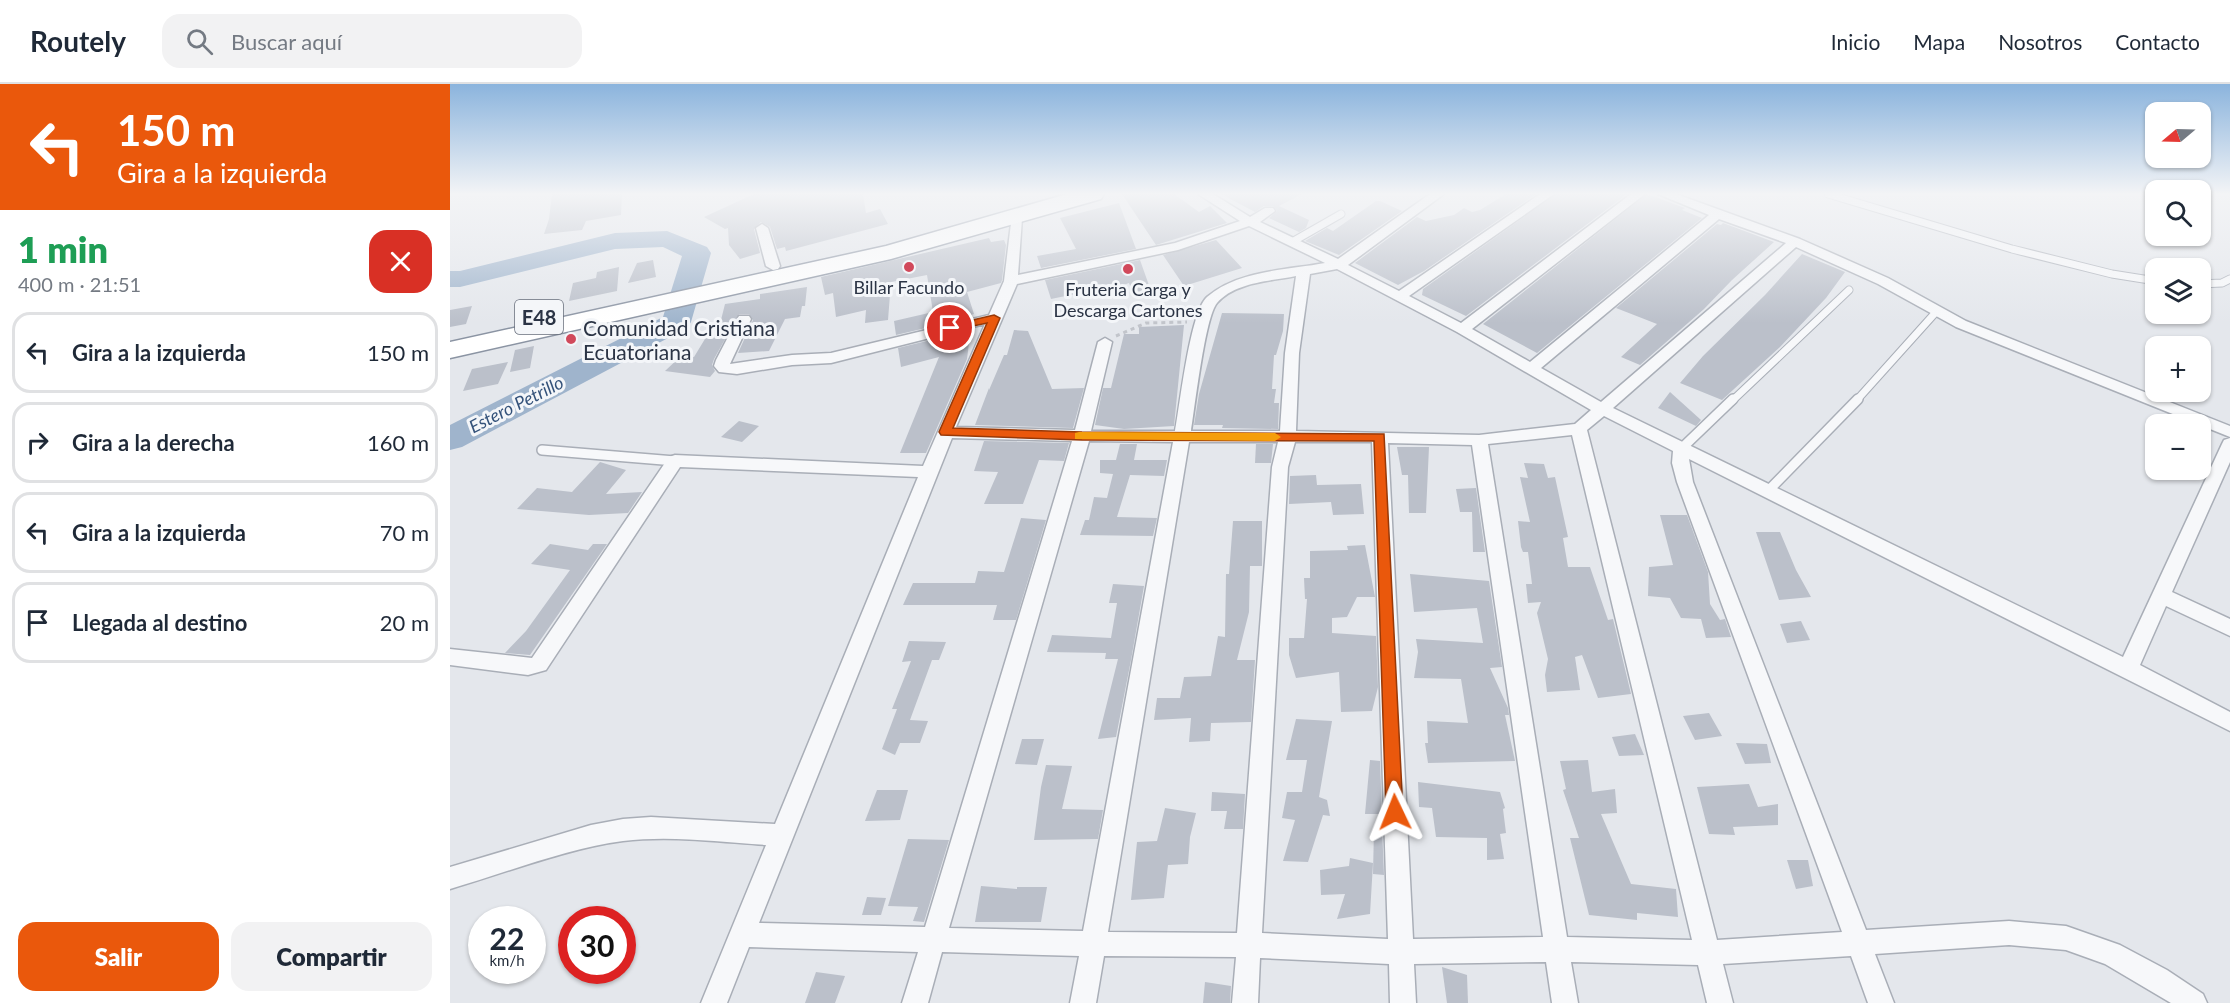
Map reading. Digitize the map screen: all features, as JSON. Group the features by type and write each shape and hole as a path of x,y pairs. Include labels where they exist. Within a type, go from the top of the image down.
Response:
{"highway":[{"name":"E48","path":"450,350 761,273 896,237"},
{"name":"E48","path":"761,273 891,252 947,237"},
{"name":"E48","path":"450,336 627,305"}],"street":[{"path":"761,273 762,237"},
{"path":"714,1003 945,432 1011,281 1015,237"},
{"path":"1011,281 1178,246 1205,237"},
{"path":"1281,237 1339,264 1462,329 1602,409 2128,669 2230,722"},
{"path":"1083,1003 1202,322 1211,301 1228,289 1252,280 1339,264 1377,237"},
{"path":"1400,296 1486,237"},
{"path":"1462,329 1583,237"},
{"path":"1531,369 1690,237"},
{"path":"1781,237 1883,281 1936,312 2230,432"},
{"path":"945,432 1082,436 1380,437 1479,440 1579,429 1795,242"},
{"path":"1245,1003 1280,467 1288,437 1287,415 1292,353 1304,269"},
{"path":"744,319 723,360 724,369 792,360 831,358 994,318"},
{"path":"915,1003 1082,436 1105,342"},
{"path":"1579,429 1720,1003"},
{"path":"1380,437 1403,1003"},
{"path":"1479,440 1565,1003"},
{"path":"2128,669 2230,444"},
{"path":"1682,448 1680,464 1685,482 1881,1003"},
{"path":"450,657 528,667 539,664 675,461 929,472"},
{"path":"2162,595 2230,628"},
{"path":"450,878 591,836 623,830 651,828 781,835"},
{"path":"742,935 933,941 1248,945 1401,952 1557,949 1708,953 2009,933 2066,938 2111,954 2158,979 2194,1003"}],"lane":[{"path":"1292,242 1301,237"},
{"path":"1967,237 2099,271 2145,279"},
{"path":"2211,284 2222,283 2230,279"},
{"path":"1682,448 1849,290"},
{"path":"1768,491 1860,397 1936,312"},
{"path":"542,450 675,461"}],"path":[{"path":"1105,342 1146,323 1202,322"}],"building":[{"path":"729,237 756,237 760,253 740,259 729,245"},
{"path":"773,237 839,237 786,251 785,247 777,249"},
{"path":"1070,237 1132,237 1136,249 1041,268 1037,256 1076,249"},
{"path":"1151,237 1182,237 1156,245"},
{"path":"1312,237 1365,237 1339,255 1305,241"},
{"path":"1390,237 1474,237 1424,271 1398,285 1355,263"},
{"path":"1496,237 1570,237 1466,316 1422,295 1423,289"},
{"path":"1593,237 1679,237 1537,353 1483,324"},
{"path":"1702,237 1760,237 1774,242 1704,309 1640,365 1621,357 1657,324 1616,308"},
{"path":"989,238 991,242 1004,240 1006,245 1002,280 1001,283 967,292 974,314 968,318 896,335 894,321 933,312 927,275 891,282 888,320 865,323 866,310 836,317 833,293 825,295 821,277"},
{"path":"1216,240 1242,268 1184,286 1163,255"},
{"path":"1802,254 1845,272 1826,298 1780,347 1722,400 1680,383 1703,356 1765,295"},
{"path":"653,260 656,277 628,283 637,263"},
{"path":"1140,260 1151,291 1133,294 1129,283 1110,290 1109,287 1051,299 1045,280"},
{"path":"619,267 617,291 569,301 573,283 596,278 597,272"},
{"path":"807,287 805,306 802,306 800,317 785,319 769,351 738,353 753,320 749,314 739,314 714,359 712,365 715,371 710,377 665,371 682,355 694,357 711,329 719,328 725,304 760,299 760,294"},
{"path":"472,306 466,324 450,327 450,310"},
{"path":"1222,313 1284,314 1283,331 1276,355 1274,355 1272,389 1276,389 1274,403 1279,403 1278,429 1194,425 1199,394"},
{"path":"1184,325 1174,426 1124,429 1095,425 1103,388 1111,388 1124,334 1139,334 1139,327"},
{"path":"972,330 967,359 926,453 900,453 939,357 901,367 898,348"},
{"path":"1014,330 1028,331 1052,389 1084,388 1073,428 975,425 1004,355 1007,355"},
{"path":"534,346 530,368 510,372 515,350"},
{"path":"508,362 498,384 463,391 472,369"},
{"path":"1670,392 1701,420 1696,426 1658,408"},
{"path":"739,421 759,426 742,442 721,437"},
{"path":"984,441 1069,443 1064,461 1039,460 1023,504 984,504 998,472 974,471"},
{"path":"1120,444 1137,444 1134,460 1167,460 1164,476 1130,475 1117,517 1157,518 1153,536 1080,535 1085,520 1089,520 1094,497 1107,498 1113,474 1100,473 1100,460 1116,460"},
{"path":"1256,444 1273,444 1271,463 1255,463"},
{"path":"1397,447 1429,447 1426,513 1409,513 1408,475 1402,475"},
{"path":"600,462 626,470 606,494 642,492 628,513 589,515 517,509 537,488 572,492"},
{"path":"1524,463 1544,464 1548,478 1555,477 1568,537 1563,538 1568,567 1590,567 1608,620 1613,619 1631,694 1598,698 1582,655 1575,657 1580,690 1547,692 1545,675 1548,659 1537,613 1541,602 1528,603 1526,584 1532,584 1528,552 1523,552 1521,547 1518,521 1530,522 1520,477 1528,478"},
{"path":"1316,475 1317,485 1361,484 1364,514 1333,515 1331,502 1289,504 1290,476"},
{"path":"1476,488 1485,552 1473,552 1472,512 1460,512 1456,489"},
{"path":"1660,515 1687,515 1708,572 1710,604 1720,620 1725,619 1731,637 1706,638 1701,619 1681,618 1670,598 1648,596 1649,567 1673,565"},
{"path":"1021,518 1046,520 1016,620 993,620 997,605 903,605 913,583 975,583 978,571 1004,572"},
{"path":"1233,521 1262,521 1262,566 1250,566 1249,612 1237,660 1255,660 1251,722 1211,723 1210,741 1189,742 1191,718 1154,720 1157,698 1180,698 1184,677 1211,676 1218,636 1225,637 1226,574 1229,574"},
{"path":"1756,532 1780,532 1796,570 1811,597 1779,600"},
{"path":"550,544 588,550 593,544 607,544 530,655 505,653 526,631 570,570 531,564"},
{"path":"1365,545 1375,597 1357,597 1347,617 1332,618 1332,633 1376,636 1378,687 1372,711 1341,712 1339,672 1296,678 1289,655 1289,638 1304,638 1307,599 1305,599 1304,578 1310,578 1310,551 1348,550 1347,546"},
{"path":"1410,574 1489,581 1502,667 1490,668 1508,708 1509,715 1505,715 1515,761 1428,763 1425,743 1428,743 1427,721 1468,723 1461,679 1414,678 1418,652 1416,639 1483,643 1477,608 1414,612"},
{"path":"1113,584 1144,586 1116,737 1098,739 1118,659 1105,659 1106,653 1047,652 1052,635 1111,638 1117,603 1109,603"},
{"path":"1801,621 1810,640 1787,643 1780,624"},
{"path":"909,641 946,642 939,660 932,660 910,720 928,721 920,743 900,743 895,755 882,749 897,709 892,709 911,661 902,662"},
{"path":"1709,713 1722,736 1695,740 1683,716"},
{"path":"1296,719 1332,721 1319,797 1327,800 1330,816 1323,815 1308,862 1283,861 1295,820 1282,818 1287,792 1302,792 1307,760 1286,760"},
{"path":"1635,734 1644,755 1619,756 1612,737"},
{"path":"1022,739 1044,739 1037,765 1015,764"},
{"path":"1736,743 1767,744 1771,763 1745,764"},
{"path":"1370,760 1380,761 1382,814 1365,814"},
{"path":"1588,760 1592,792 1615,789 1617,813 1601,814 1631,884 1676,889 1678,917 1637,913 1637,920 1589,915 1570,838 1579,838 1563,790 1566,789 1560,761"},
{"path":"1046,765 1072,766 1062,809 1103,810 1098,839 1034,840"},
{"path":"1418,782 1500,792 1505,808 1503,809 1506,833 1500,834 1504,859 1487,860 1487,838 1436,837 1432,808 1419,807"},
{"path":"1749,784 1758,807 1778,804 1778,825 1733,827 1735,835 1709,834 1697,787"},
{"path":"877,790 908,790 900,820 865,821"},
{"path":"1212,792 1245,794 1243,829 1224,829 1227,811 1211,811"},
{"path":"1165,808 1196,813 1190,837 1188,864 1168,865 1164,898 1131,900 1137,842 1157,841"},
{"path":"1382,827 1384,875 1373,874 1374,829"},
{"path":"908,839 949,840 924,922 913,921 918,907 888,906"},
{"path":"1350,858 1373,863 1370,914 1337,919 1345,894 1321,895 1320,870 1349,866"},
{"path":"1787,860 1808,860 1813,886 1796,889"},
{"path":"981,886 1017,889 1017,887 1047,887 1041,922 975,922"},
{"path":"867,897 886,898 881,915 862,915"},
{"path":"1442,967 1467,975 1468,1003 1447,1003"},
{"path":"816,972 845,976 835,1003 805,1003"},
{"path":"1205,982 1231,986 1230,1003 1203,1003"}],"waterway":[{"name":"Estero Petrillo","path":"450,279 460,279 615,241 667,239 697,253 676,322 450,439"}],"slow traffic":[{"path":"1079,436 1275,437"}],"place":[{"name":"Billar Facundo","path":"909,267"},
{"name":"Fruteria Carga y Descarga Cartones","path":"1128,269"},
{"name":"Comunidad Cristiana Ecuatoriana","path":"571,339"}],"route":[{"path":"950,328 994,318 945,432 1082,436 1380,437 1395,812"}]}
